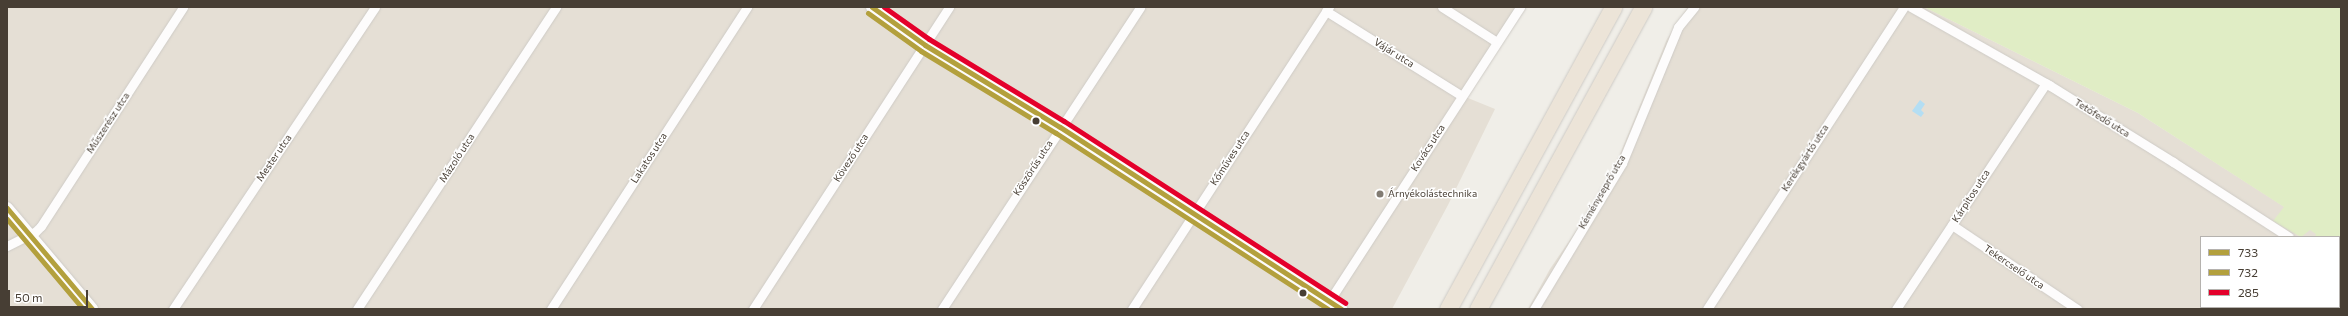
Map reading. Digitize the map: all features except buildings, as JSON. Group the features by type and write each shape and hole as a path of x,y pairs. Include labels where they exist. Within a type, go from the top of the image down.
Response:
{"highway":[{"path":"1448,309 1613,7"},
{"path":"1478,309 1643,7"}],"street":[{"name":"Műszerész utca","path":"30,235 40,226 183,7"},
{"name":"Mester utca","path":"173,309 375,7"},
{"name":"Mázoló utca","path":"357,309 556,7"},
{"name":"Lakatos utca","path":"551,309 747,7"},
{"path":"872,7 924,45 1060,127 1194,213 1326,305 1341,309"},
{"name":"Kövező utca","path":"753,309 949,7"},
{"name":"Köszörűs utca","path":"942,309 1140,7"},
{"path":"1442,7 1497,42"},
{"name":"Kovács utca","path":"1326,305 1520,7"},
{"name":"Kéményseprő utca","path":"1534,309 1622,163 1678,27 1694,7"},
{"name":"Kerékgyártó utca","path":"1707,309 1904,7"},
{"name":"Tetőfedő utca","path":"1911,7 2046,83 2174,162 2287,236"},
{"name":"Vájár utca","path":"1328,9 1462,96"},
{"name":"Kőműves utca","path":"1132,309 1328,9"},
{"name":"Kárpitos utca","path":"1896,309 2046,83"},
{"path":"7,208 92,309"},
{"name":"Tekercselő utca","path":"1952,225 2077,309"},
{"path":"7,246 30,235"}],"shaded area":[{"path":"7,7 1520,7 1463,96 1495,109 1448,205 1392,309 7,309"},
{"path":"1688,7 1924,7 2138,113 2329,236 2200,236 2200,308 2340,308 2340,242 2341,309 1528,309 1550,269 1589,212 1618,159 1667,39"}],"green space":[{"path":"1924,7 2341,7 2341,256 2340,236 2315,236 2316,234 2310,230 2302,236 2299,236 2273,221 2284,207 2138,113"}],"water":[{"path":"1920,100 1925,104 1921,110 1924,113 1921,117 1912,111"}],"transit line":[{"name":"733","path":"872,7 925,45 1060,127 1341,309"},
{"name":"285","path":"884,7 929,39 1064,121 1345,303"},
{"name":"732","path":"868,13 921,51 1056,133 1328,309"},
{"name":"733","path":"7,208 92,309"},
{"name":"732","path":"7,219 83,309"}],"place":[{"name":"Árnyékolástechnika","path":"1380,194"}]}
